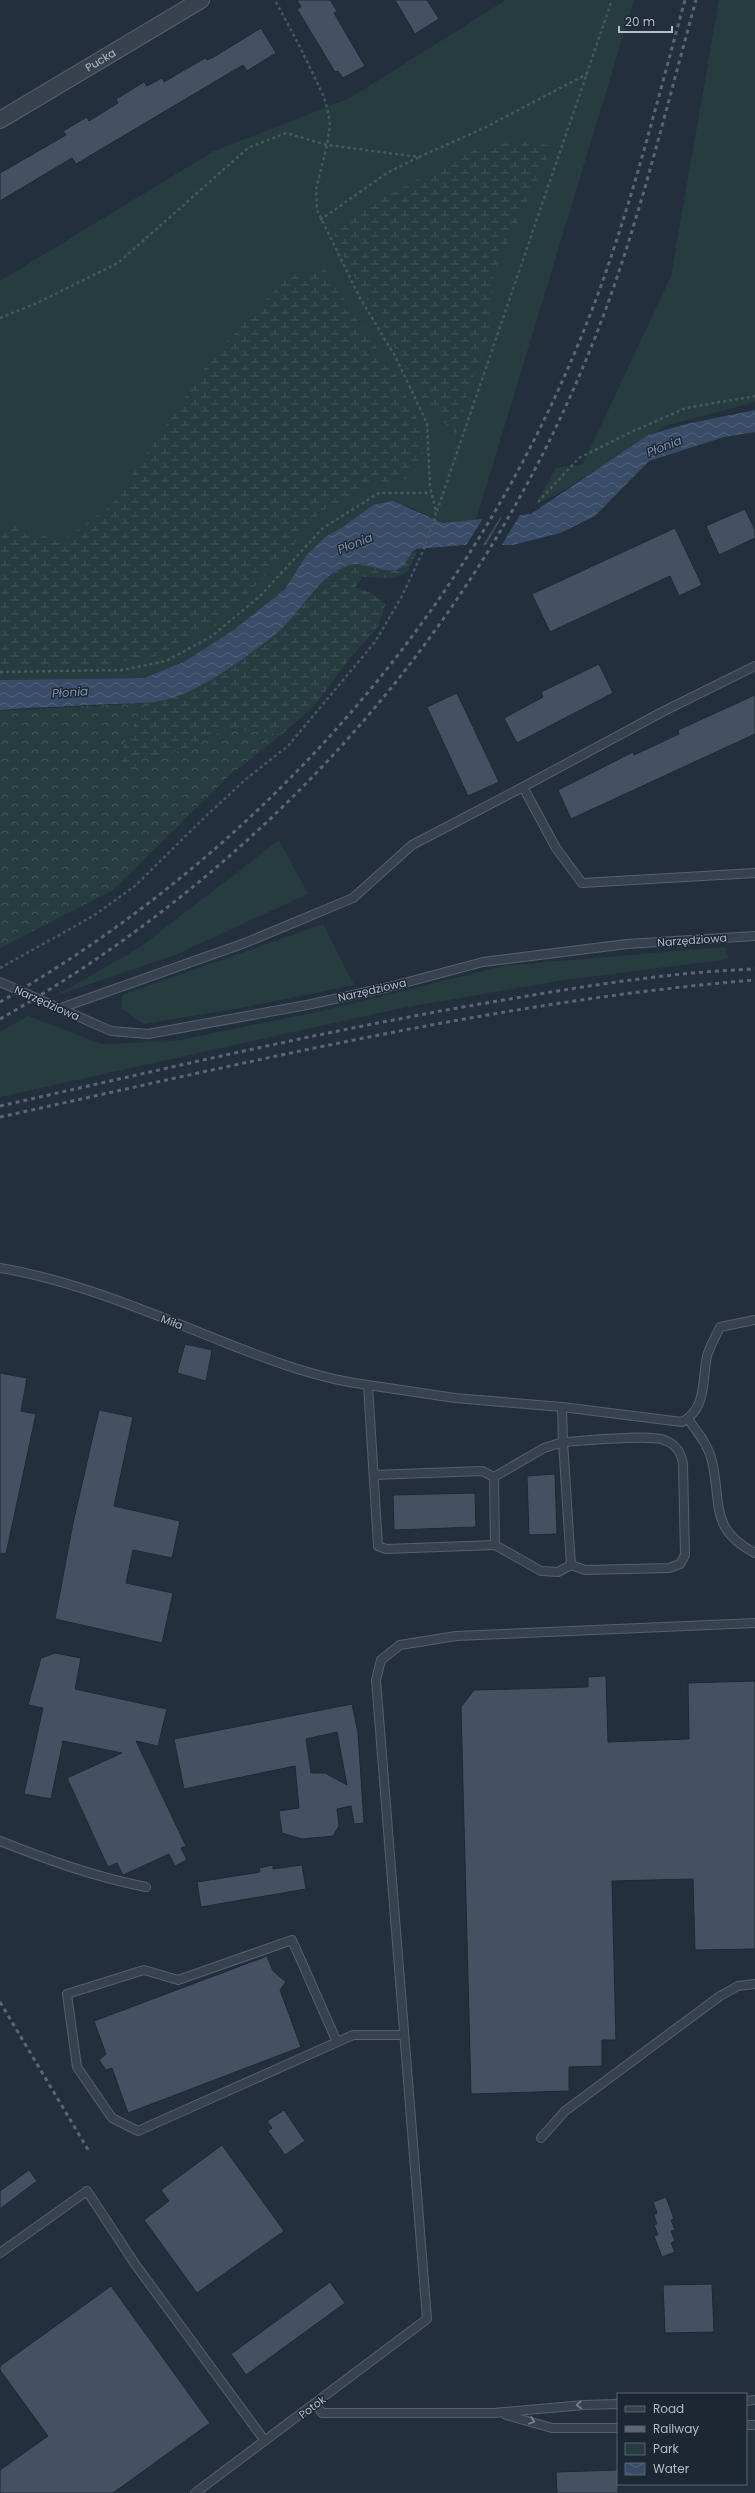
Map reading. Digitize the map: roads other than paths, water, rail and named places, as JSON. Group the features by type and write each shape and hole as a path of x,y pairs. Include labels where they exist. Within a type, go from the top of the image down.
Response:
{"street":[{"name":"Pucka","path":"0,120 202,0"}],"lane":[{"path":"61,1008 245,943 353,898 412,845 664,711 755,666"},
{"path":"523,787 556,848 582,883 755,873"},
{"name":"Narzędziowa","path":"0,982 111,1031 137,1034 159,1032 307,1005 388,987 483,962 626,944 755,936"},
{"name":"Miła","path":"0,1268 28,1272 106,1298 276,1362 342,1382 455,1398 562,1407 646,1419 682,1422 688,1419"},
{"path":"755,1320 720,1327 708,1354 700,1406 688,1419 705,1441 712,1460 721,1522 728,1535 755,1553"},
{"path":"368,1385 378,1546 386,1549 495,1545 541,1571 558,1572 571,1565 585,1570 669,1568 680,1564 686,1555 683,1465 680,1452 676,1447 659,1438 563,1442 544,1448 494,1477"},
{"path":"562,1407 571,1565"},
{"path":"374,1475 482,1471 494,1477"},
{"path":"494,1477 495,1545"},
{"path":"337,2042 292,1940 178,1980 144,1970 67,1994 77,2066 112,2118 138,2131 353,2035 404,2034 376,1680 381,1660 400,1645 456,1636 755,1623"},
{"path":"0,1841 47,1860 103,1879 146,1887"},
{"path":"541,2138 565,2111 720,1996 738,1986 755,1984"},
{"name":"Potok","path":"195,2493 316,2404 427,2319 404,2034"},
{"path":"0,2253 87,2191 135,2264 266,2441"},
{"path":"316,2404 322,2413 494,2413 569,2406 617,2404"},
{"path":"494,2413 519,2417 552,2428 617,2428"}],"water":[{"name":"Płonia","path":"755,410 755,432 724,437 649,461 595,516 560,533 513,545 463,545 416,549 406,562 398,569 384,570 357,564 349,565 340,569 314,590 277,633 225,671 182,695 162,701 148,703 0,710 0,680 144,678 184,662 235,629 285,589 306,556 325,537 343,527 373,505 393,501 443,523 531,514 648,435 686,424"}],"railway":[{"path":"0,1002 97,941 188,872 273,796 350,713 421,624 484,530 539,430 586,325 628,205 685,0"},
{"path":"0,1019 96,959 187,892 272,817 350,736 421,649 485,557 541,458 588,355 605,312 634,224 696,0"},
{"path":"0,1106 318,1035 446,1010 632,980 694,973 755,969"},
{"path":"0,1117 281,1055 470,1018 659,990 755,980"},
{"path":"0,2002 90,2153"}]}
